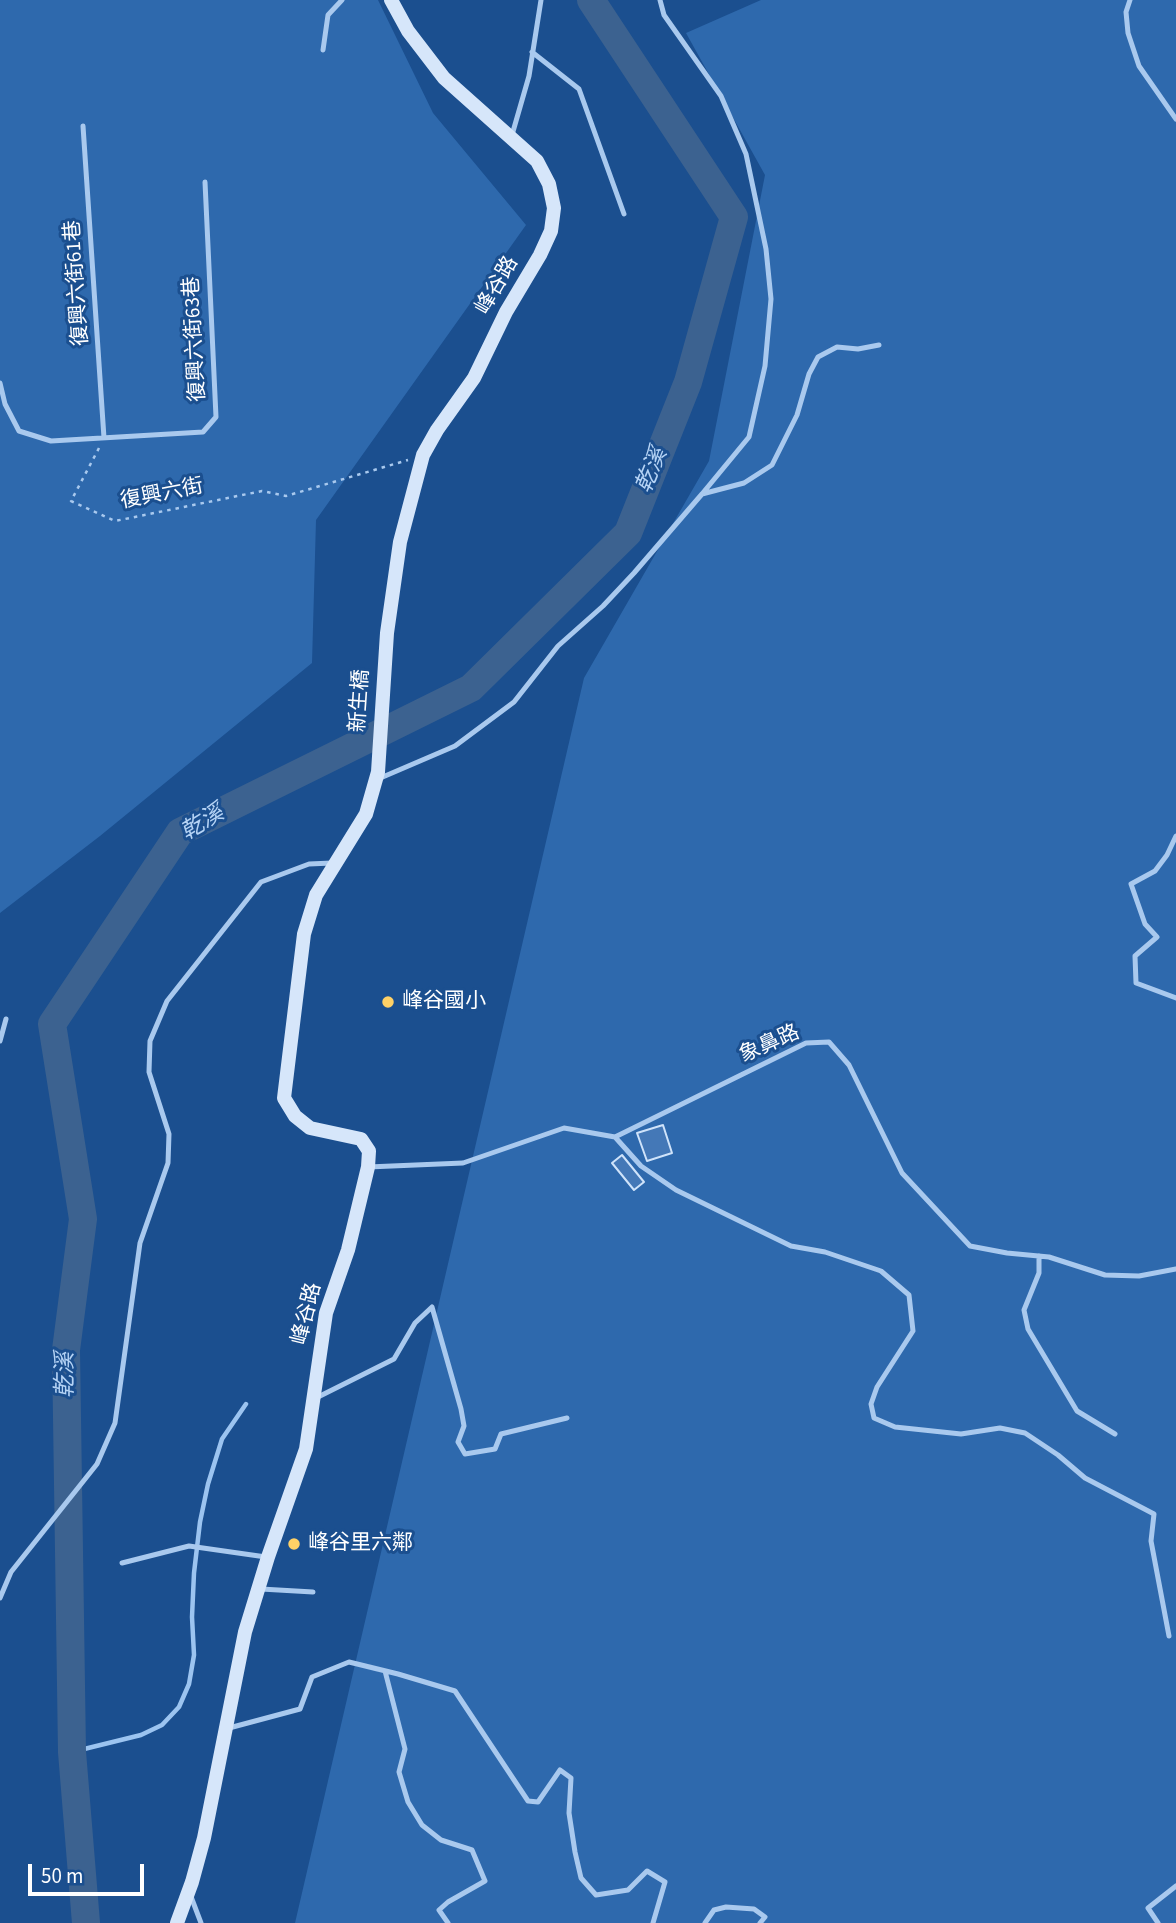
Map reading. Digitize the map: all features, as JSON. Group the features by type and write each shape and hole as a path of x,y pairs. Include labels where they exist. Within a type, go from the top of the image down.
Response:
{"street":[{"name":"峰谷路","path":"387,633 400,542 423,455 437,430 474,378 506,312 540,255 551,231 554,208 549,184 537,162 444,78 408,31 391,0"},
{"name":"新生橋","path":"377,776 387,633"},
{"path":"368,1167 369,1151 361,1139 310,1128 295,1116 284,1098 304,934 316,895 366,814 377,776"},
{"name":"峰谷路","path":"177,1923 205,1838 245,1632 306,1449 327,1313 348,1250 368,1167"}],"lane":[{"path":"323,50 328,15 342,0"},
{"path":"511,138 529,76 541,0"},
{"path":"377,776 455,746 514,702 558,646 611,597 749,437 765,366 771,299 766,249 746,154 721,96 664,15 660,0"},
{"path":"1130,0 1126,12 1128,33 1139,66 1176,119"},
{"path":"533,52 579,89 624,214"},
{"name":"復興六街61巷","path":"83,126 104,438"},
{"name":"復興六街63巷","path":"104,438 203,432 216,417 205,182"},
{"path":"702,494 744,483 772,465 797,415 809,374 818,357 837,346 858,349 879,345"},
{"path":"0,383 5,404 19,431 51,442 104,438"},
{"path":"1176,836 1155,871 1131,884 1145,924 1157,937 1135,956 1136,983 1176,998"},
{"path":"0,1598 11,1572 97,1464 115,1423 141,1243 168,1163 169,1134 149,1072 150,1041 167,1001 261,882 309,864 335,863"},
{"path":"0,1041 6,1019"},
{"name":"象鼻路","path":"615,1136 806,1043 829,1042 849,1065 902,1173 970,1245 1007,1253 1049,1257 1105,1275 1139,1276 1176,1269"},
{"path":"368,1167 463,1163 564,1128 615,1136 641,1166 676,1190 791,1246 825,1252 881,1271 909,1295 913,1331 877,1387 871,1404 874,1418 908,1429 961,1434 1000,1429 1025,1433 1058,1455 1085,1478 1154,1514 1151,1541 1169,1636"},
{"path":"1039,1256 1039,1273 1024,1310 1028,1329 1077,1411 1115,1434"},
{"path":"313,1399 394,1359 415,1323 432,1307 461,1409 464,1426 458,1441 465,1454 495,1449 501,1434 567,1419"},
{"path":"122,1563 189,1546 268,1557"},
{"path":"258,1589 313,1592"},
{"path":"226,1729 300,1709 312,1678 349,1662 455,1691 528,1801 538,1802 560,1770 571,1778 569,1813 581,1878 596,1895 628,1890 647,1871 665,1881 653,1923"},
{"path":"385,1671 405,1749 399,1772 408,1802 422,1825 441,1840 472,1850 485,1881 439,1910 448,1923"},
{"path":"1158,1923 1148,1908 1176,1886"},
{"path":"188,1892 201,1923"},
{"path":"705,1923 714,1910 726,1907 754,1909 765,1917 760,1923"}],"path":[{"name":"復興六街","path":"104,438 71,501 116,521 262,491 286,496 423,455"}],"shaded area":[{"path":"0,0 378,0 433,113 526,225 316,520 312,663 100,836 0,913"},
{"path":"761,0 1176,0 1176,1923 295,1923 584,678 709,461 765,175 686,33"}],"building":[{"path":"663,1125 672,1153 647,1161 637,1133"},
{"path":"622,1155 644,1182 634,1190 612,1163"}],"waterway":[{"name":"乾溪","path":"86,1923 72,1752 66,1350 83,1219 52,1024 180,832 471,688 628,533 688,382 734,217 591,0"},
{"path":"597,8 603,0"},
{"path":"72,1752 141,1735 162,1725 179,1707 189,1684 194,1655 194,1573 208,1484 222,1439 246,1404"}],"place":[{"name":"峰谷國小","path":"388,1002"},
{"name":"峰谷里六鄰","path":"294,1544"}]}
